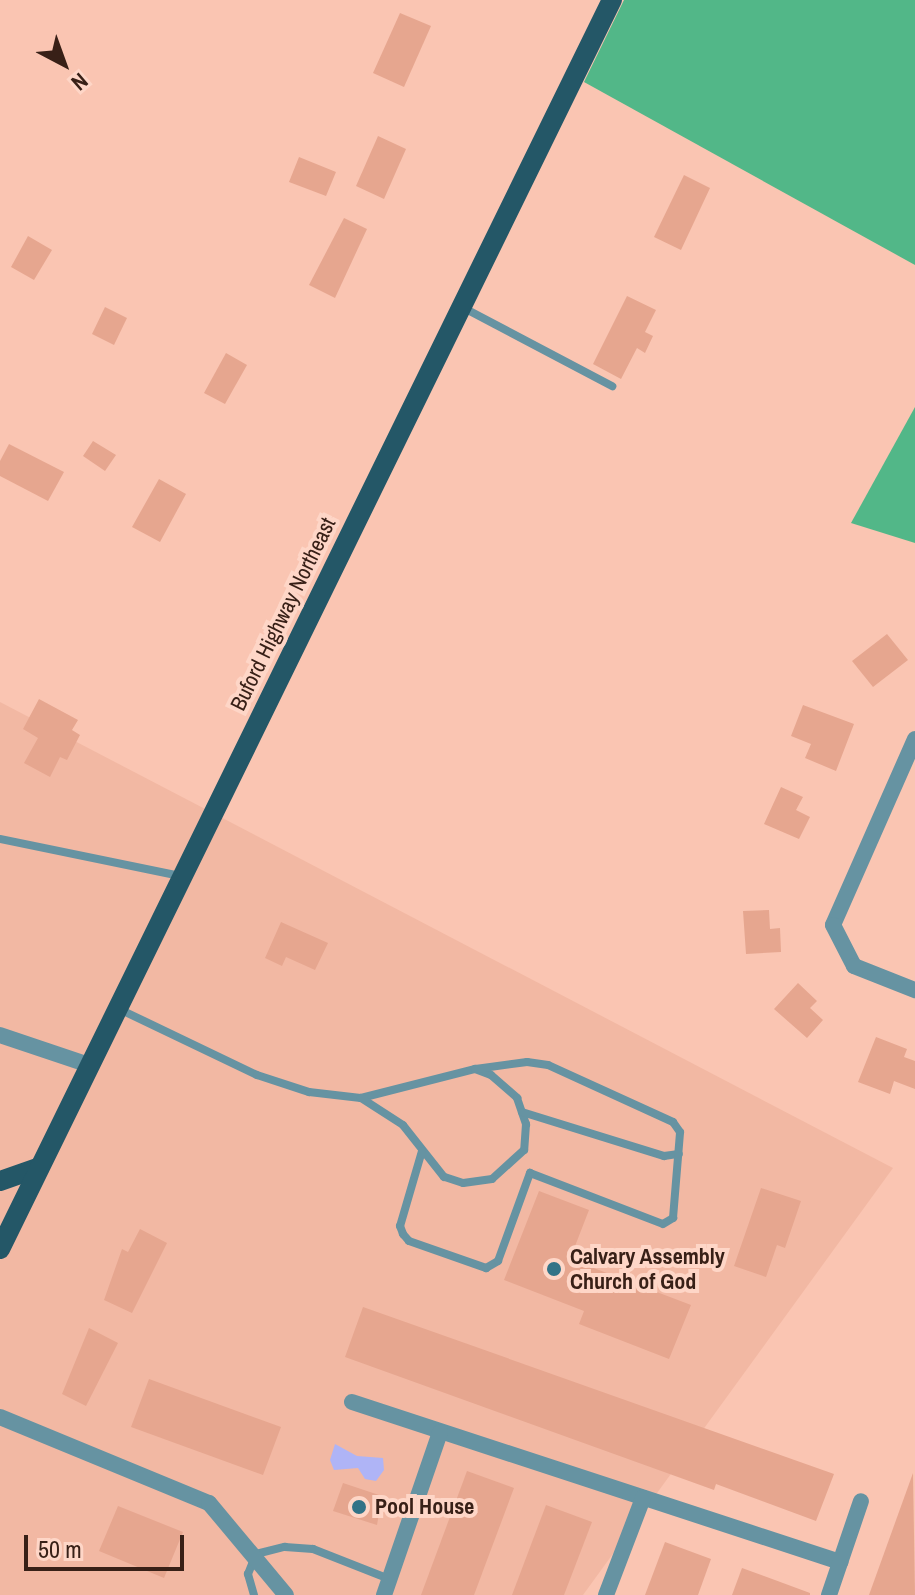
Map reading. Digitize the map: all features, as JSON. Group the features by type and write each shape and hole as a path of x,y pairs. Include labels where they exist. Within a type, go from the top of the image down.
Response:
{"main road":[{"name":"Buford Highway Northeast","path":"0,1249 5,1226 40,1167 612,0"},
{"path":"0,1181 40,1167"}],"street":[{"path":"915,739 833,925 854,966 915,990"},
{"path":"0,1035 89,1065"},
{"path":"352,1402 840,1562"},
{"path":"0,1417 209,1503 256,1554 286,1595"},
{"path":"387,1587 440,1432"},
{"path":"606,1595 643,1498"},
{"path":"829,1595 861,1501"}],"lane":[{"path":"461,307 612,386"},
{"path":"0,839 181,876"},
{"path":"117,1008 257,1075 309,1092 361,1098 475,1069 548,1065 673,1122 680,1132 676,1212 663,1224 530,1173 514,1161"},
{"path":"361,1098 403,1125 444,1177 463,1183 492,1179 524,1150 522,1112 517,1098 491,1075 475,1069"},
{"path":"522,1112 664,1156 679,1154"},
{"path":"422,1151 400,1226 403,1234 409,1241 486,1268 498,1261 530,1173"},
{"path":"254,1595 248,1574 256,1554 285,1547 313,1549 387,1587"}],"shaded area":[{"path":"0,702 893,1168 583,1595 0,1595"}],"green space":[{"path":"624,0 915,0 915,265 584,82"},
{"path":"915,407 915,543 851,523"}],"water":[{"path":"335,1444 357,1456 383,1458 384,1470 376,1481 365,1479 358,1468 334,1470 330,1460"}],"building":[{"path":"400,13 431,26 404,87 373,73"},
{"path":"378,136 406,149 384,199 356,186"},
{"path":"299,157 336,172 326,196 289,182"},
{"path":"684,175 710,188 681,250 654,237"},
{"path":"344,218 367,229 335,298 309,285"},
{"path":"28,236 52,250 34,280 11,267"},
{"path":"627,296 656,310 645,332 653,336 645,353 637,348 621,379 593,364"},
{"path":"105,307 127,318 114,345 92,334"},
{"path":"226,353 247,365 225,404 204,393"},
{"path":"93,441 116,455 105,471 83,456"},
{"path":"9,444 64,472 48,501 0,476 0,461"},
{"path":"159,479 186,494 160,542 132,527"},
{"path":"887,634 908,660 873,687 852,661"},
{"path":"39,699 78,720 72,730 80,735 67,760 60,757 50,777 24,763 38,738 23,729"},
{"path":"803,705 854,724 836,771 805,758 811,744 791,736"},
{"path":"781,787 803,797 796,810 810,817 799,839 764,824"},
{"path":"769,910 770,929 780,928 781,952 746,954 743,911"},
{"path":"281,922 328,943 315,970 286,957 282,966 265,958"},
{"path":"798,983 817,1001 810,1008 823,1020 807,1038 774,1009"},
{"path":"876,1037 907,1049 904,1057 915,1061 915,1089 894,1081 890,1094 858,1082"},
{"path":"761,1188 801,1201 785,1248 777,1245 766,1277 734,1266"},
{"name":"Calvary Assembly Church of God","path":"539,1191 589,1210 570,1259 691,1305 669,1359 579,1324 584,1311 504,1280"},
{"path":"140,1229 167,1243 132,1313 104,1300 122,1249 128,1252"},
{"path":"363,1307 834,1474 816,1521 716,1484 714,1490 345,1357"},
{"path":"89,1328 118,1343 86,1406 62,1394"},
{"path":"149,1379 281,1427 263,1475 131,1427"},
{"path":"467,1471 514,1488 474,1595 421,1595"},
{"path":"913,1473 915,1595 869,1595"},
{"name":"Pool House","path":"343,1483 382,1496 377,1525 333,1511"},
{"path":"546,1505 592,1522 564,1595 512,1595"},
{"path":"118,1506 183,1532 164,1578 99,1551"},
{"path":"665,1542 711,1559 698,1595 645,1595"},
{"path":"742,1568 810,1593 810,1595 732,1595"}],"place":[{"name":"Calvary Assembly Church of God","path":"554,1269"},
{"name":"Pool House","path":"359,1507"}]}
